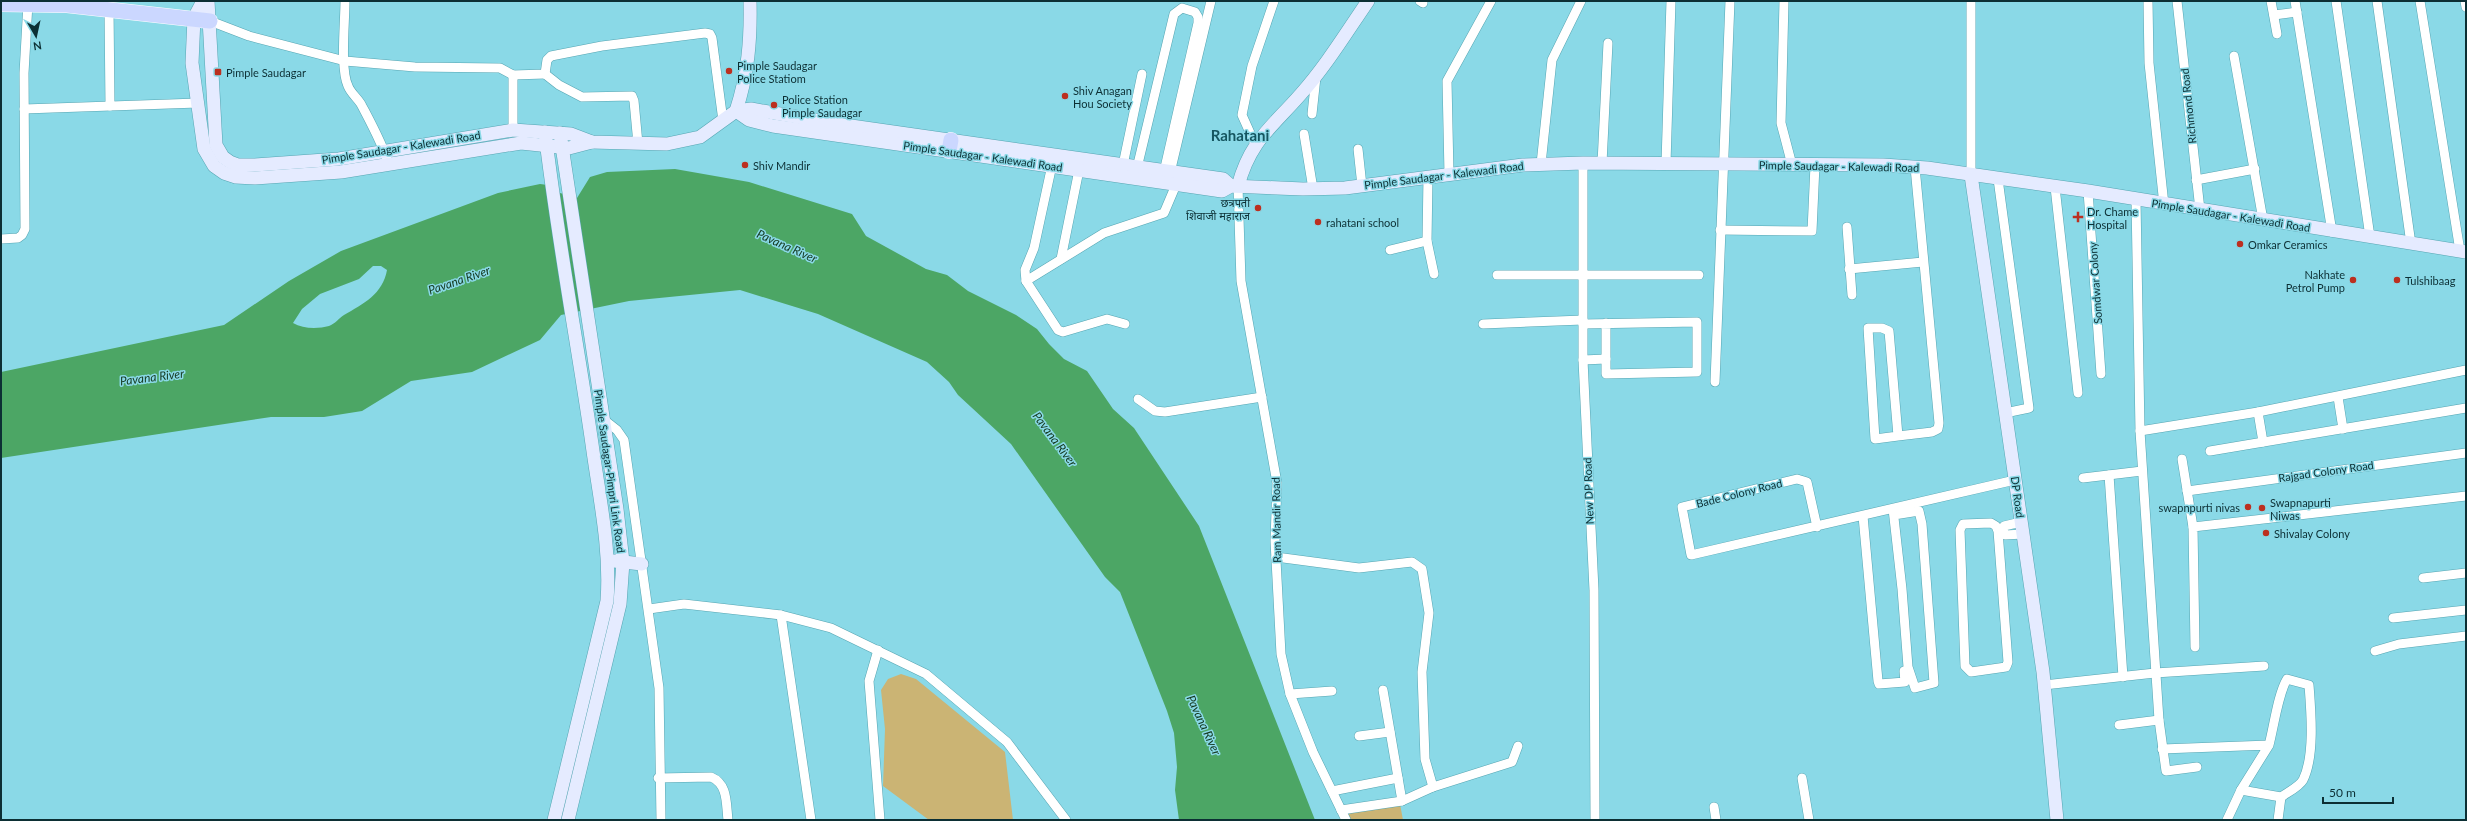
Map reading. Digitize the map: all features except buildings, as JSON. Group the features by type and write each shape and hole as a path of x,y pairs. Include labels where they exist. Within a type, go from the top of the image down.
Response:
{"main road":[{"path":"194,18 203,1"},
{"name":"Pimple Saudagar - Kalewadi Road","path":"208,1 215,138 223,157 238,165 340,159 513,130 571,134 592,142"},
{"path":"736,111 745,83 750,48 750,1"},
{"path":"1235,186 1255,144 1316,76 1368,1"},
{"path":"1,4 58,3 210,21"},
{"name":"Pimple Saudagar - Kalewadi Road","path":"194,18 192,63 203,140 208,158 217,168 236,177 341,172 521,144 570,148 592,142 638,144 684,142 700,136 736,111 751,109 775,115 950,145 1079,170 1171,178"},
{"name":"Pimple Saudagar-Pimpri Link Road","path":"545,132 550,168 586,356 603,420 623,562 620,604 568,820"},
{"name":"Pimple Saudagar-Pimpri Link Road","path":"554,820 607,601 607,560 586,356 560,133"},
{"name":"Pimple Saudagar - Kalewadi Road","path":"950,145 1123,165 1222,191 1235,186 1313,189 1362,186 1448,174 1541,164 1666,163 1915,167 2088,191 2164,205 2332,232 2463,251"},
{"name":"DP Road","path":"1971,175 2015,480 2017,529 2044,685 2057,820"},
{"path":"607,560 642,564"}],"street":[{"path":"345,1 344,72 348,87 362,106 366,118 385,151 389,165"},
{"path":"1026,281 1104,233 1164,213 1211,1"},
{"path":"1255,144 1242,115 1252,66 1274,1"},
{"path":"1448,174 1448,81 1491,1"},
{"path":"1541,164 1552,60 1581,1"},
{"path":"1666,163 1672,1"},
{"path":"1715,382 1722,164 1730,1"},
{"path":"1784,1 1781,123 1792,165"},
{"path":"1971,1 1971,175"},
{"path":"2148,1 2149,63 2164,205"},
{"name":"Richmond Road","path":"2177,1 2200,210"},
{"path":"2272,1 2277,34"},
{"path":"2295,1 2332,232"},
{"path":"2336,1 2370,237"},
{"path":"2377,1 2411,244"},
{"path":"2420,1 2463,251"},
{"path":"2465,1 2466,7"},
{"path":"1,239 18,238 22,235 25,229 24,109 28,3"},
{"path":"109,8 110,106"},
{"path":"1137,168 1174,14 1182,8 1195,12 1198,17 1198,23 1171,178"},
{"path":"2274,15 2297,12"},
{"path":"210,21 255,38 345,61 415,67 500,68 513,75 545,74 559,85 582,97 632,96 634,101 638,144"},
{"path":"545,74 547,60 551,56 602,46 705,33 710,34 712,38 723,121"},
{"path":"1602,163 1608,43"},
{"path":"2234,56 2263,220"},
{"path":"1123,165 1142,74"},
{"path":"513,75 513,130"},
{"path":"1312,114 1316,76"},
{"path":"24,109 198,103"},
{"path":"1304,134 1313,189"},
{"path":"1358,149 1362,186"},
{"name":"New DP Road","path":"1583,163 1583,360 1594,590 1595,820"},
{"path":"1052,165 1034,248 1026,270 1026,281 1058,330 1063,332 1107,319 1125,324"},
{"path":"1720,230 1812,231 1815,165"},
{"path":"1898,436 1889,331 1882,328 1868,328 1875,439 1932,432 1938,429 1939,422 1915,167"},
{"path":"2196,180 2254,169"},
{"path":"1061,259 1079,170"},
{"path":"1428,177 1427,241 1434,274"},
{"path":"1998,179 2029,408 2005,413"},
{"name":"Ram Mandir Road","path":"1235,186 1241,282 1277,483 1275,541 1281,654 1290,694 1313,752 1346,820"},
{"path":"2055,186 2078,393"},
{"name":"Somdwar Colony","path":"2088,191 2101,374"},
{"path":"2136,200 2140,431 2155,673 2162,749 2166,771 2196,767"},
{"path":"1847,227 1852,295"},
{"path":"1390,250 1427,241"},
{"path":"1849,269 1923,262"},
{"path":"1497,275 1699,275"},
{"path":"1483,324 1583,322 1606,322 1697,322 1697,372 1606,374 1606,322"},
{"path":"1583,360 1606,359"},
{"path":"2140,431 2258,412 2466,370"},
{"path":"1138,399 1155,411 1165,412 1262,397"},
{"path":"2338,397 2343,429"},
{"path":"2210,451 2466,408"},
{"path":"2258,412 2263,442"},
{"path":"603,420 617,430 624,440 649,609 659,688 658,778 661,820"},
{"name":"Rajgad Colony Road","path":"2187,491 2466,453"},
{"path":"2182,459 2193,527 2195,647"},
{"path":"2083,478 2142,471"},
{"path":"2109,475 2122,677"},
{"name":"Bade Colony Road","path":"1817,527 1807,482 1804,479 1797,479 1682,507 1691,555 1817,527 1890,513 2015,480"},
{"path":"2193,527 2466,496"},
{"path":"1919,511 1922,524 1934,683 1915,688 1908,667 1890,513 1919,511"},
{"path":"1863,518 1878,681 1879,684 1905,682 1890,513"},
{"path":"2001,531 1996,526 1990,524 1964,524 1960,530 1965,666 1971,672 2006,667 2008,662 2001,531 2004,526 2017,529"},
{"path":"1276,557 1359,568 1412,562 1422,569 1429,613 1422,672 1425,760 1433,786"},
{"path":"2423,578 2466,573"},
{"path":"649,609 684,604 780,615 831,628 926,674 1007,742 1066,820"},
{"path":"2393,618 2466,610"},
{"path":"780,615 811,820"},
{"path":"2375,650 2399,644 2466,636"},
{"path":"878,650 869,681 880,820"},
{"path":"2044,685 2155,673 2264,666"},
{"path":"2227,820 2241,790 2269,744 2277,718 2281,688 2287,679 2309,685 2311,710 2308,760 2302,781 2281,797 2278,820"},
{"path":"1383,690 1402,801"},
{"path":"1290,694 1332,691"},
{"path":"2119,725 2159,720"},
{"path":"1359,736 1390,732"},
{"path":"2162,749 2269,744"},
{"path":"1341,810 1402,801 1433,786 1512,762 1518,746"},
{"path":"658,778 711,777 719,780 723,786 728,820"},
{"path":"1332,791 1398,778"},
{"path":"1802,778 1809,820"},
{"path":"2241,790 2281,797"},
{"path":"1714,807 1716,820"}],"shaded area":[{"path":"901,674 916,679 1005,752 1013,820 929,820 883,786 885,729 881,690 888,679"},
{"path":"1400,804 1403,820 1347,820 1344,813"}],"water":[{"name":"Pavana River","path":"675,169 749,182 852,214 866,236 926,269 947,275 968,291 1016,315 1037,329 1064,359 1087,371 1113,409 1134,428 1199,526 1315,820 1179,820 1175,790 1177,767 1174,733 1167,711 1120,592 1105,577 1011,444 958,395 949,382 927,362 818,314 740,290 629,301 561,315 540,340 472,372 411,381 362,411 324,417 271,417 1,458 1,372 224,325 289,281 341,251 498,193 540,184 555,186 560,193 577,198 590,177 607,172","holes":["373,266 381,266 387,270 385,278 377,292 333,324 325,327 311,328 293,323 302,309 320,294 359,279"]}],"place":[{"name":"Pimple Saudagar Police Statiom","path":"729,71"},
{"name":"Pimple Saudagar","path":"218,72"},
{"name":"Shiv Anagan Hou Society","path":"1065,96"},
{"name":"Police Station Pimple Saudagar","path":"774,105"},
{"name":"Shiv Mandir","path":"745,165"},
{"name":"छत्रपती शिवाजी महाराज","path":"1258,208"},
{"name":"Dr. Chame Hospital","path":"2078,217"},
{"name":"rahatani school","path":"1318,222"},
{"name":"Omkar Ceramics","path":"2240,244"},
{"name":"Nakhate Petrol Pump","path":"2353,280"},
{"name":"Tulshibaag","path":"2397,280"},
{"name":"swapnpurti nivas","path":"2248,507"},
{"name":"Swapnapurti Niwas","path":"2262,508"},
{"name":"Shivalay Colony","path":"2266,533"}],"district":[{"name":"Rahatani","path":"1240,135"}]}
